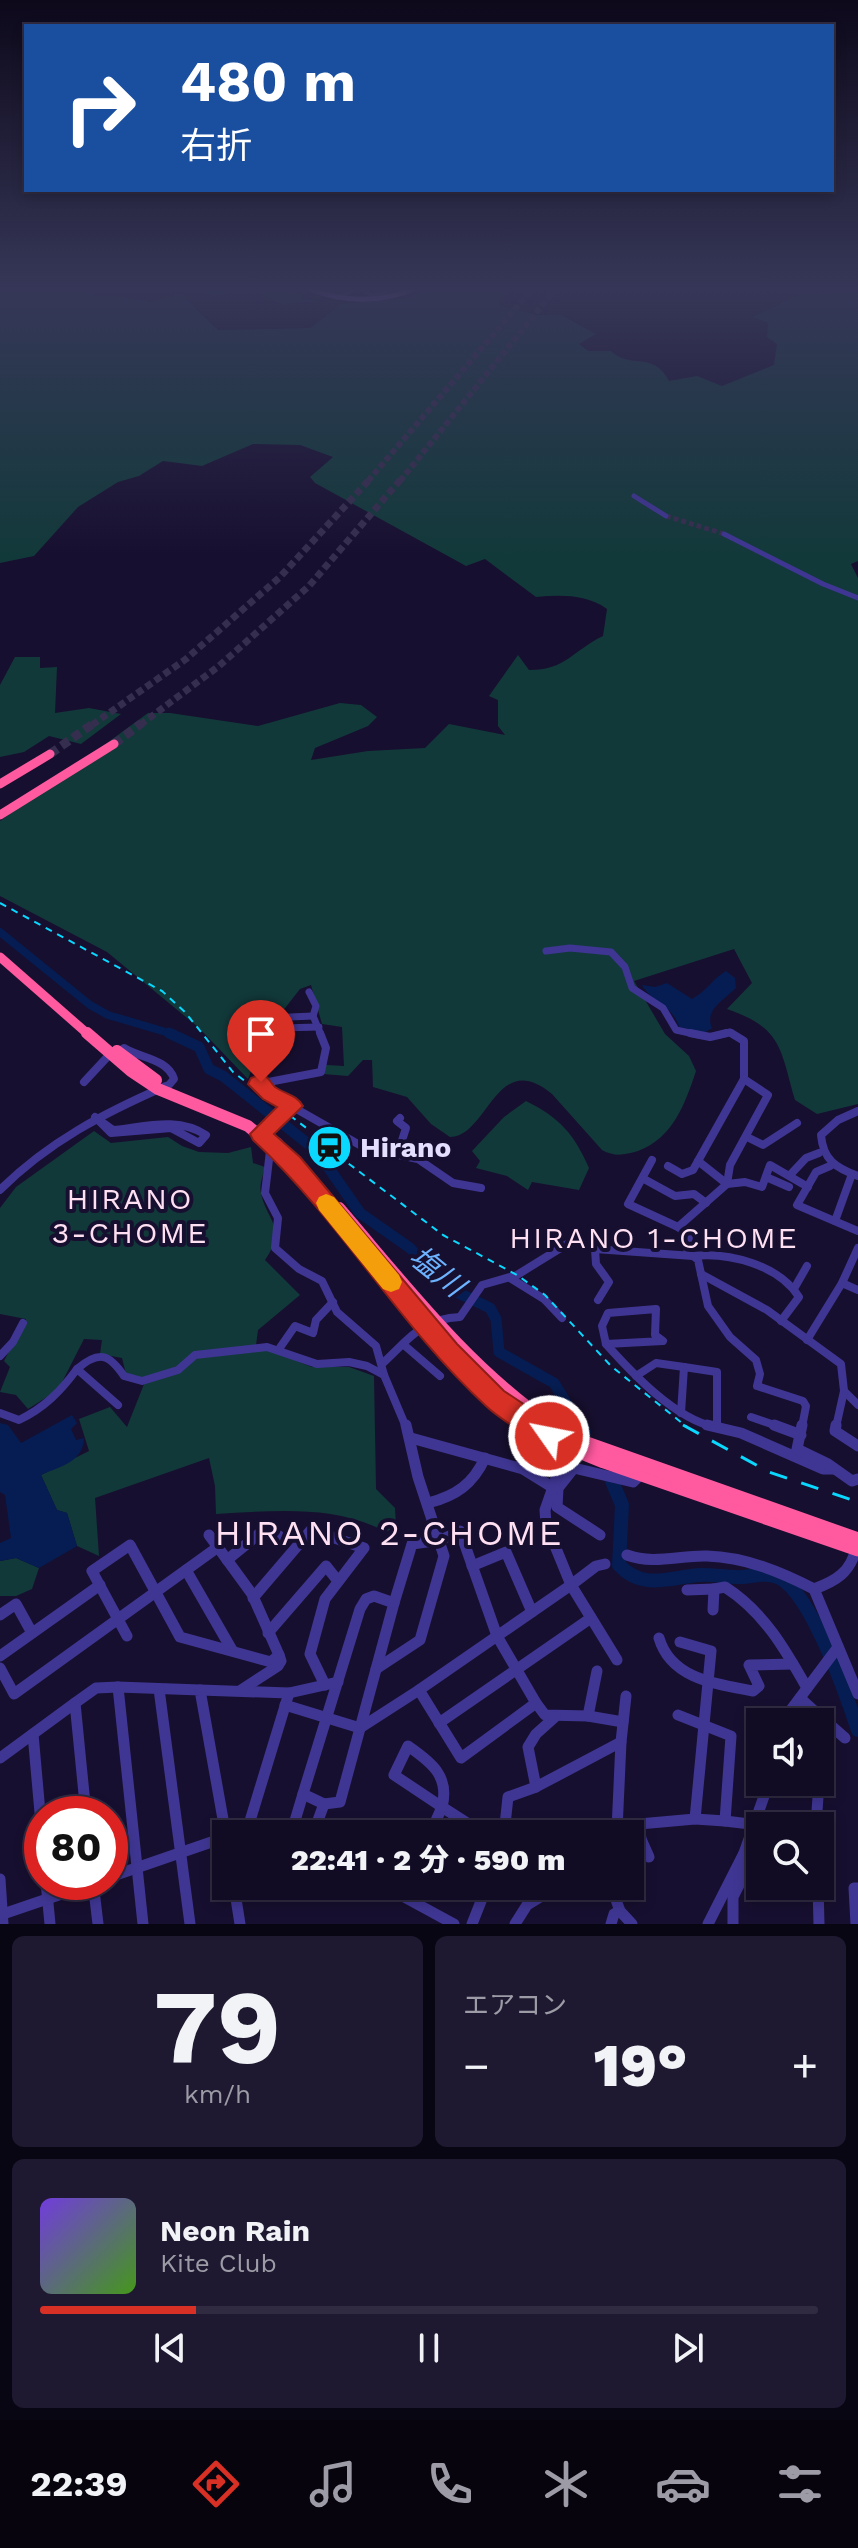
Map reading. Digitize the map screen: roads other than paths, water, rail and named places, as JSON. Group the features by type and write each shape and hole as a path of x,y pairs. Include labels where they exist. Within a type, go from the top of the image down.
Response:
{"highway":[{"path":"0,815 114,744"},
{"path":"0,784 50,754"},
{"path":"0,954 115,1053 164,1087 266,1129 496,1400 569,1442 857,1544"}],"street":[{"path":"634,496 666,516"},
{"path":"724,534 780,560 809,578 858,598"},
{"path":"546,951 570,948 611,952 625,967 624,975 634,992 662,1007 676,1030 710,1037 730,1032 744,1041 744,1079 693,1170 682,1174 668,1166"},
{"path":"309,992 316,1006 313,1016 326,1048 321,1072 258,1084 365,1148 427,1164 453,1183 481,1188"},
{"path":"296,1007 293,1017 313,1016"},
{"path":"280,1028 319,1027"},
{"path":"0,1190 52,1145 95,1117 164,1087 174,1079 167,1067 124,1048 84,1082"},
{"path":"727,1184 730,1165 768,1095 744,1079"},
{"path":"266,1129 293,1106"},
{"path":"835,1221 855,1175 830,1166 822,1153 821,1135 838,1120 858,1111"},
{"path":"95,1117 113,1130 174,1123 200,1130 206,1135 199,1143 171,1128 111,1133 95,1117"},
{"path":"397,1156 406,1128 397,1121 400,1118"},
{"path":"747,1137 763,1145 797,1123"},
{"path":"277,1144 270,1151 265,1193 278,1218 275,1248 299,1269 322,1281 337,1312 376,1346 411,1438 418,1477 441,1540 444,1556 420,1640 376,1669"},
{"path":"790,1175 806,1158 819,1153"},
{"path":"652,1160 628,1204 678,1227 689,1236 690,1256"},
{"path":"698,1161 727,1184"},
{"path":"678,1227 727,1184 745,1182 762,1187 770,1165 808,1187"},
{"path":"830,1166 816,1172 797,1205 858,1231"},
{"path":"766,1177 789,1187"},
{"path":"644,1179 675,1196 689,1191 696,1193 706,1203"},
{"path":"384,1369 429,1322 460,1317 482,1285 510,1278 572,1241 595,1249 628,1250 650,1255 714,1253 755,1265 795,1287 799,1297 781,1321"},
{"path":"807,1340 842,1283 858,1248"},
{"path":"595,1249 596,1264 609,1282 598,1300"},
{"path":"690,1256 698,1260 708,1306 730,1337 756,1360 760,1374 757,1386 803,1401 806,1406 797,1449 852,1481 858,1479"},
{"path":"795,1287 807,1266"},
{"path":"701,1274 781,1321 841,1364 844,1391 835,1431 858,1446"},
{"path":"510,1278 544,1299 562,1318"},
{"path":"842,1283 858,1290"},
{"path":"279,1349 295,1326 313,1333 316,1320 333,1302"},
{"path":"606,1344 663,1341 655,1335 656,1309 608,1313 602,1326 606,1344 636,1376 681,1413 717,1428 741,1433 823,1469 834,1469"},
{"path":"0,1356 13,1342 23,1323"},
{"path":"404,1345 440,1376"},
{"path":"0,1413 19,1420 29,1416 53,1401 84,1361 105,1356 113,1360 124,1376 142,1381 178,1370 195,1355 238,1348 279,1349 317,1364 349,1362 384,1369"},
{"path":"636,1376 656,1363 717,1372 717,1428"},
{"path":"681,1413 684,1367"},
{"path":"77,1369 118,1405"},
{"path":"844,1391 858,1405"},
{"path":"751,1417 801,1435"},
{"path":"532,1420 535,1438 561,1465 633,1482 645,1471"},
{"path":"411,1438 523,1469 552,1487"},
{"path":"569,1442 545,1510 546,1524 571,1585 617,1660"},
{"path":"428,1503 464,1492 478,1475 485,1458"},
{"path":"573,1469 558,1488 557,1507 600,1535"},
{"path":"253,1598 311,1530 364,1548 325,1599 310,1654 325,1685"},
{"path":"303,1794 324,1804 340,1802 412,1544 441,1540 460,1531 497,1636 545,1715 588,1716 623,1722"},
{"path":"227,1560 260,1533 279,1536"},
{"path":"209,1535 253,1598 281,1661 240,1692"},
{"path":"814,1589 839,1579 854,1563 857,1544"},
{"path":"127,1636 92,1571 130,1545 180,1637 271,1662 279,1655"},
{"path":"0,1668 14,1694 218,1547"},
{"path":"472,1566 506,1552 532,1612"},
{"path":"627,1555 641,1561 695,1556 726,1558 794,1578 814,1589 858,1694"},
{"path":"0,1758 96,1688 240,1692 287,1699 326,1718 360,1728 596,1566 605,1564"},
{"path":"268,1633 326,1566 338,1581"},
{"path":"186,1570 232,1650"},
{"path":"0,1656 100,1585"},
{"path":"687,1590 725,1587 741,1595 770,1624 793,1664 803,1693 814,1708"},
{"path":"713,1610 714,1589"},
{"path":"295,1820 366,1599 374,1596 394,1603"},
{"path":"0,1615 16,1604 32,1633"},
{"path":"439,1723 591,1618"},
{"path":"659,1638 660,1649 671,1665 708,1681 753,1691 759,1686 749,1665 793,1664"},
{"path":"680,1642 711,1651 695,1819"},
{"path":"794,1708 838,1647"},
{"path":"588,1716 597,1671"},
{"path":"287,1699 338,1682"},
{"path":"118,1687 143,1924"},
{"path":"159,1689 190,1924"},
{"path":"200,1690 223,1820"},
{"path":"419,1690 461,1758 536,1703"},
{"path":"617,1820 626,1696"},
{"path":"250,1820 287,1699"},
{"path":"75,1703 84,1796"},
{"path":"678,1715 731,1736 725,1821"},
{"path":"536,1787 525,1751 527,1741 555,1717"},
{"path":"834,1728 845,1738"},
{"path":"33,1734 39,1796"},
{"path":"506,1820 508,1797 536,1787 621,1742"},
{"path":"436,1820 442,1806 444,1775 435,1764 408,1746 394,1775 442,1806 463,1820"},
{"path":"318,1820 324,1804"},
{"path":"644,1824 695,1819 746,1823"},
{"path":"128,1871 212,1841"},
{"path":"644,1846 649,1857"},
{"path":"708,1924 746,1850"},
{"path":"733,1924 733,1897 743,1877 744,1853"},
{"path":"0,1879 2,1918 43,1900"},
{"path":"856,1924 854,1888 858,1888"},
{"path":"48,1900 50,1924"},
{"path":"96,1900 98,1924"},
{"path":"236,1900 240,1924"},
{"path":"416,1900 454,1924"},
{"path":"472,1924 481,1900"},
{"path":"515,1924 527,1905 535,1900"},
{"path":"617,1900 620,1911 632,1924"},
{"path":"818,1900 819,1924"},
{"path":"611,1924 614,1914 620,1911"}],"water":[{"path":"726,971 735,978 736,988 713,1011 712,1028 704,1033 679,1027 672,1014 642,985 655,987 667,983 692,999"},
{"path":"72,1415 77,1423 71,1429 76,1440 84,1438 80,1453 69,1462 41,1475 57,1510 67,1513 77,1546 39,1568 16,1558 0,1561 0,1543 11,1538 5,1495 0,1492 0,1423 8,1425 21,1443"}],"waterway":[{"name":"塩川","path":"0,932 90,1005 108,1015 176,1035"},
{"name":"塩川","path":"169,1033 199,1047 209,1069 223,1076 317,1151 360,1213 410,1248 450,1289 490,1308 496,1319 499,1352 554,1383 581,1427"},
{"name":"塩川","path":"580,1425 584,1432"},
{"name":"塩川","path":"612,1481 622,1505 619,1565 628,1573 647,1580 705,1575 766,1575 780,1578 792,1588 816,1625 858,1730"}],"tunnel":[{"path":"368,481 457,377"},
{"path":"400,481 484,377"},
{"path":"92,725 186,659 280,577 370,479"},
{"path":"140,725 219,666 309,586 401,479"},
{"path":"666,516 724,534"},
{"path":"50,754 94,723"},
{"path":"114,744 142,723"}],"railway":[{"path":"0,903 162,991 185,1012 233,1072 309,1130"},
{"path":"328,1148 443,1235 517,1275 545,1295 611,1366 687,1427"},
{"path":"683,1425 769,1472 858,1502"}],"place":[{"name":"Hirano","path":"329,1147"}],"district":[{"name":"HIRANO 3-CHOME","path":"130,1215"},
{"name":"HIRANO 1-CHOME","path":"654,1237"},
{"name":"HIRANO 2-CHOME","path":"389,1533"}]}
